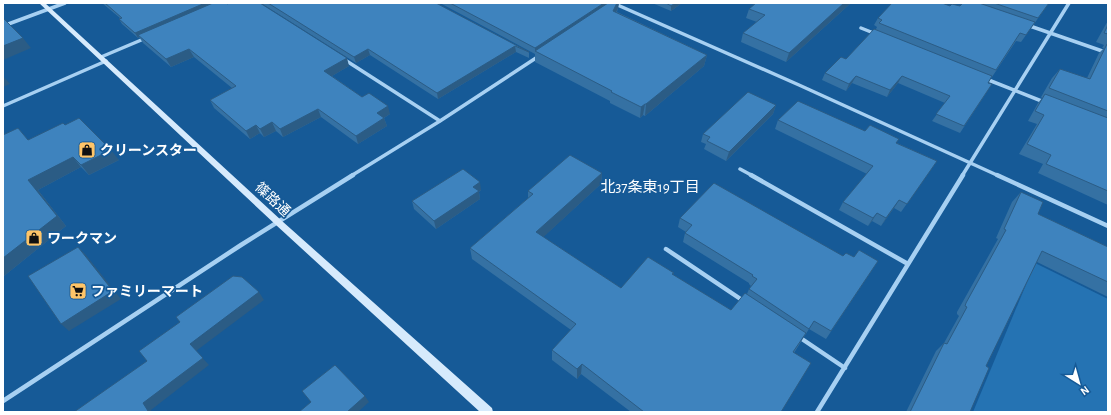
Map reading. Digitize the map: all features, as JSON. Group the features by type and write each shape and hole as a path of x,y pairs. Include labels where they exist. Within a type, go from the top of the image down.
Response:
{"street":[{"name":"篠路通","path":"42,3 278,223 488,412"},
{"path":"3,26 65,3"},
{"path":"610,8 616,3 970,162 1108,226"},
{"path":"817,412 1069,3"},
{"path":"1022,23 1108,52"},
{"path":"861,28 883,37"},
{"path":"3,106 150,36"},
{"path":"3,401 241,246 440,121 542,54"},
{"path":"529,55 536,58"},
{"path":"342,58 440,121"},
{"path":"978,76 1051,105"},
{"path":"740,169 908,264"},
{"path":"666,249 752,306"},
{"path":"792,333 845,368"}],"shaded area":[{"path":"1035,263 1108,299 1108,412 973,412"}],"building":[{"path":"105,3 205,3 135,33 119,19 122,18"},
{"path":"213,3 260,3 347,58 324,71 362,97 369,93 388,106 377,113 384,118 356,136 318,109 280,129 272,122 260,129 256,125 246,131 210,100 236,86 189,49 166,59 138,35"},
{"path":"268,3 436,3 529,52 515,46 437,93 368,49 354,57"},
{"path":"450,3 604,3 535,48"},
{"path":"608,3 617,3 613,11 707,55 641,107 535,51"},
{"path":"666,3 675,3 671,6"},
{"path":"756,3 844,3 789,53 743,33 765,15 749,9"},
{"path":"892,3 942,3 950,6 952,4 960,6 963,3 979,3 1035,22 1026,35 1020,33 996,70 879,23 882,20 878,18"},
{"path":"994,3 1049,3 1038,18"},
{"path":"3,18 23,38 3,46"},
{"path":"1108,25 1108,34 1104,33"},
{"path":"874,29 992,76 988,83 992,84 964,126 936,114 950,96 902,76 890,90 856,76 849,84 825,73 841,57 846,59"},
{"path":"1107,44 1108,111 1049,88 1060,69 1090,79"},
{"path":"748,92 776,105 729,152 707,141 710,137 703,134"},
{"path":"1045,94 1108,118 1108,191 1046,164 1051,155 1027,144 1044,115 1035,111"},
{"path":"798,101 865,131 870,125 899,139 896,143 937,161 907,204 899,200 886,218 877,213 873,218 843,202 873,166 778,120"},
{"path":"79,118 111,150 81,165 73,157 28,180 57,216 3,258 3,135 18,128 28,140 63,123 65,125"},
{"path":"570,155 602,173 536,232 621,288 648,257 674,273 672,274 731,310 745,293 806,333 793,352 811,363 781,412 644,412 582,364 577,369 552,350 576,324 470,248 533,194 528,191"},
{"path":"463,169 480,182 473,187 479,191 434,221 412,201"},
{"path":"714,183 843,256 846,253 854,257 859,250 878,261 831,331 814,321 809,329 749,289 757,279 752,276 753,275 685,233 692,225 680,218"},
{"path":"1021,192 1043,202 1038,214 1108,247 1108,282 1042,251 986,366 989,368 970,412 910,412 944,343 947,344 967,307 965,306 966,303 1006,230 1004,229"},
{"name":"ファミリーマート","path":"78,247 113,291 61,324 28,276"},
{"path":"233,276 242,277 259,292 190,344 203,358 143,403 148,411 74,412 147,361 139,351 180,322 176,317"},
{"path":"335,365 365,396 347,412 299,412 311,402 302,391"}],"place":[{"name":"クリーンスター","path":"87,150"},
{"name":"ワークマン","path":"34,238"},
{"name":"ファミリーマート","path":"78,291"}],"district":[{"name":"北37条東19丁目","path":"650,187"}]}
